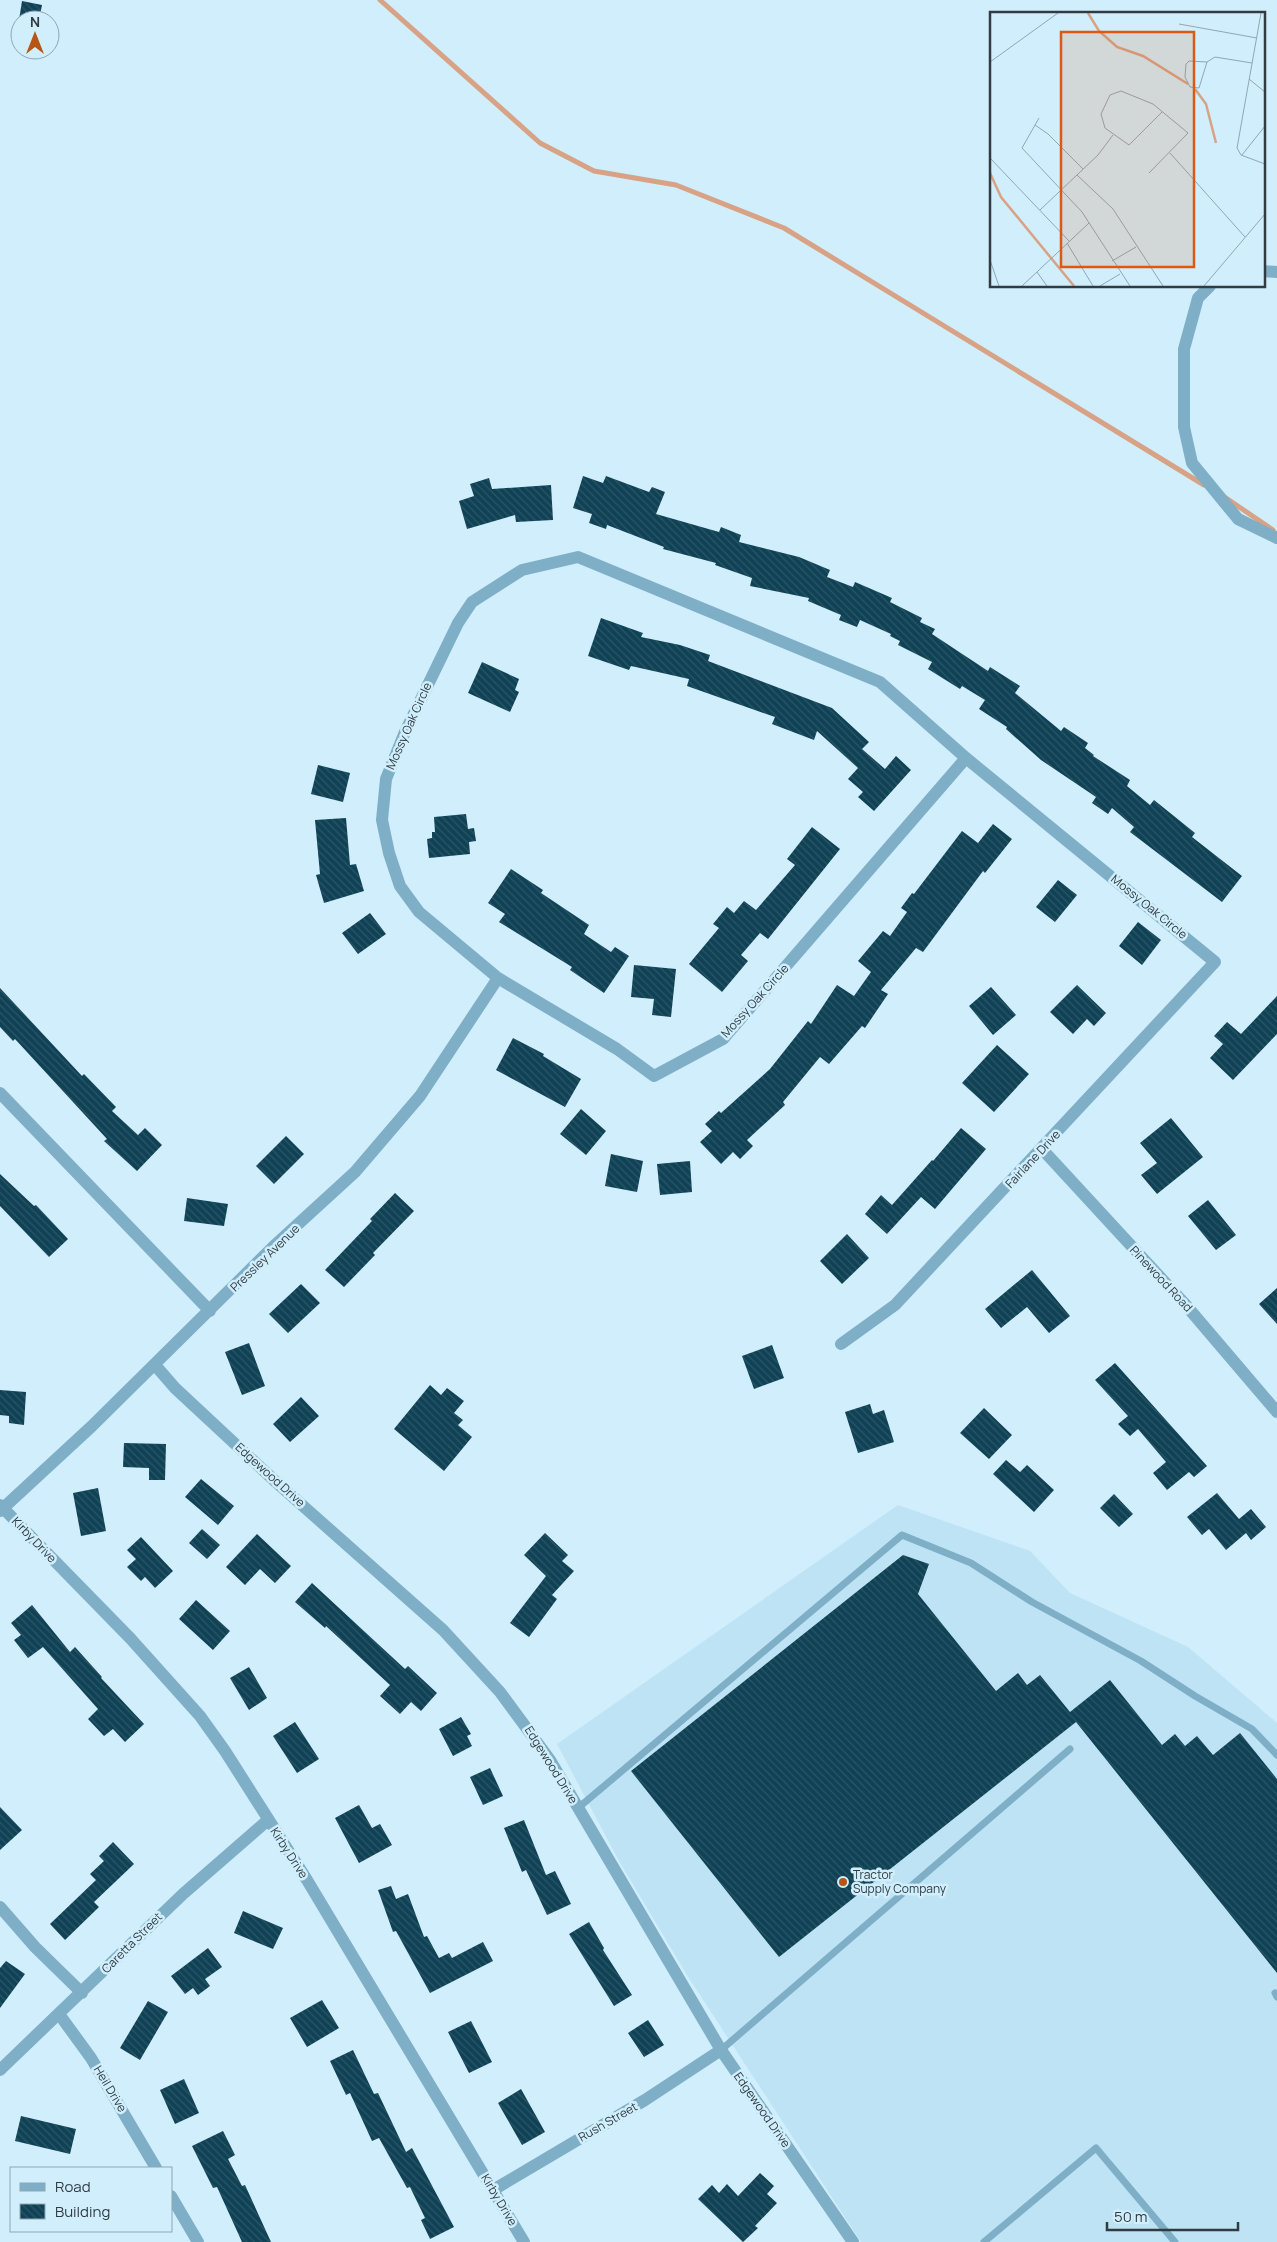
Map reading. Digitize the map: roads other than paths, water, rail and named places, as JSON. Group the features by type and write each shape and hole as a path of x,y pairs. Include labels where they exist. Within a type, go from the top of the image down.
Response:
{"street":[{"path":"1264,271 1277,272"},
{"path":"1208,288 1198,298 1184,349 1184,427 1192,463 1238,519 1277,538"},
{"name":"Mossy Oak Circle","path":"966,758 723,1039 654,1076 617,1049 498,978 420,912 400,886 389,853 382,820 386,779 405,732 458,623 472,602 522,570 578,557 880,682 966,758 1215,962"},
{"name":"Fairlane Drive","path":"841,1344 895,1305 1215,962"},
{"name":"Pressley Avenue","path":"1,1508 155,1365 274,1247 311,1215 361,1165 420,1096 498,978"},
{"path":"0,1093 210,1311"},
{"name":"Pinewood Road","path":"1042,1149 1184,1302 1277,1412"},
{"name":"Edgewood Drive","path":"155,1365 175,1388 276,1482 443,1630 500,1692 538,1741 720,2050 853,2242"},
{"name":"Kirby Drive","path":"1,1508 130,1638 200,1716 307,1880 524,2242"},
{"name":"Caretta Street","path":"0,2070 177,1900 268,1820"},
{"path":"0,1907 35,1947 82,1993"},
{"name":"Heil Drive","path":"59,2014 91,2058 155,2167"},
{"name":"Rush Street","path":"493,2190 645,2100 720,2050"},
{"path":"172,2198 198,2242"}],"lane":[{"path":"578,1808 902,1535 970,1563 1032,1602 1141,1661 1194,1696 1252,1730 1277,1755"},
{"path":"720,2050 1070,1749"},
{"path":"984,2242 1096,2148 1175,2242"}],"waterway":[{"path":"380,0 540,143 594,171 676,185 784,228 1204,485"},
{"path":"1226,498 1273,530"}],"place":[{"name":"Tractor Supply Company","path":"843,1882"}]}
